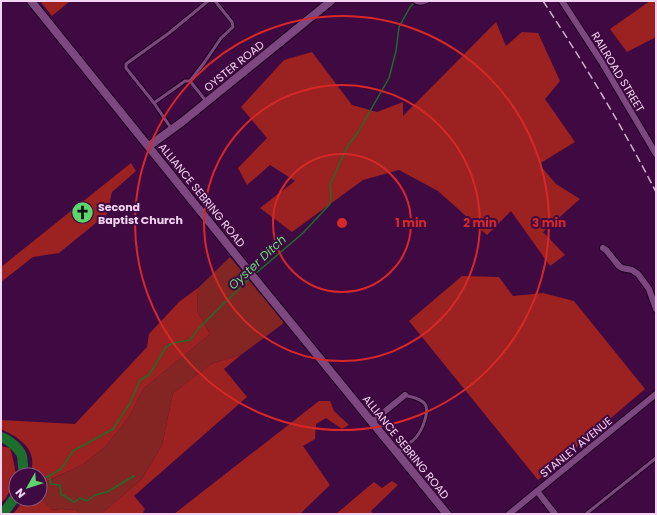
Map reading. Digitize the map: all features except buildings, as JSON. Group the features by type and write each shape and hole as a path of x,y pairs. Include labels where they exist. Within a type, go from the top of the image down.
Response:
{"street":[{"name":"ALLIANCE SEBRING ROAD","path":"32,1 447,514"},
{"name":"OYSTER ROAD","path":"149,146 207,102 331,1"},
{"name":"RAILROAD STREET","path":"562,1 601,61 656,154"},
{"path":"603,248 619,266 635,271 638,274 649,290 656,310"},
{"name":"STANLEY AVENUE","path":"509,514 656,394"},
{"path":"372,422 405,396"},
{"path":"537,491 555,514"}],"lane":[{"path":"172,129 126,68 126,64 169,33 208,1"},
{"path":"154,104 185,81 190,81 221,38 233,27 232,22 216,1"},
{"path":"415,2 423,4 428,1"},
{"path":"190,81 207,102"},
{"path":"397,452 417,436 425,421 427,411 425,404 416,398 405,396"},
{"path":"586,514 656,458"}],"shaded area":[{"path":"40,1 70,1 52,16"},
{"path":"650,1 656,1 656,37 627,52 610,29"},
{"path":"496,22 506,46 522,32 538,33 560,81 545,99 575,142 539,164 556,184 580,199 543,232 565,255 550,266 511,211 487,235 438,191 399,170 363,180 292,232 260,208 295,181 270,165 247,185 238,168 267,138 241,107 284,60 312,52 352,105 377,112 403,102 403,116"},
{"path":"131,163 136,171 112,192 107,214 59,253 33,257 1,282 1,267"},
{"path":"230,257 284,323 242,354 211,364 173,393 162,445 142,479 101,514 81,514 76,510 52,510 48,507 48,481 82,465 105,447 129,417 143,389 210,334 197,311 198,288"},
{"path":"462,276 499,277 513,296 543,293 574,301 645,389 538,480 409,321"},
{"path":"198,288 197,311 210,334 143,389 129,417 105,447 82,465 48,481 48,467 32,467 31,454 28,449 17,438 1,430 1,420 75,424 147,347 149,334 179,302"},
{"path":"242,354 224,369 247,397 134,496 145,509 142,514 101,514 142,479 162,445 173,393 211,364"},
{"path":"319,401 330,401 334,411 349,425 342,429 326,418 316,424 315,439 303,446 330,485 300,514 174,514"},
{"path":"1,446 10,448 15,467 8,467 8,494 1,503"},
{"path":"392,481 398,485 371,511 373,514 336,514 374,482 382,488"},
{"path":"19,507 48,507 52,510 76,510 81,514 13,514"}],"waterway":[{"name":"Oyster Ditch","path":"255,274 303,233 330,204 330,185 347,147 358,132 389,78 396,51 399,27 410,7 415,2"},
{"name":"Oyster Ditch","path":"48,476 61,469 73,451 113,429 130,403 140,380 149,375 166,347 173,343 190,340 198,329 250,278"},
{"path":"1,437 19,450 22,456 23,467"},
{"path":"49,476 51,484 60,485 61,494 74,502 80,498 87,501 95,495 107,492 134,476"},
{"path":"3,514 8,507"}],"railway":[{"path":"543,1 602,95 656,192"}],"place":[{"name":"Second Baptist Church","path":"83,213"}]}
